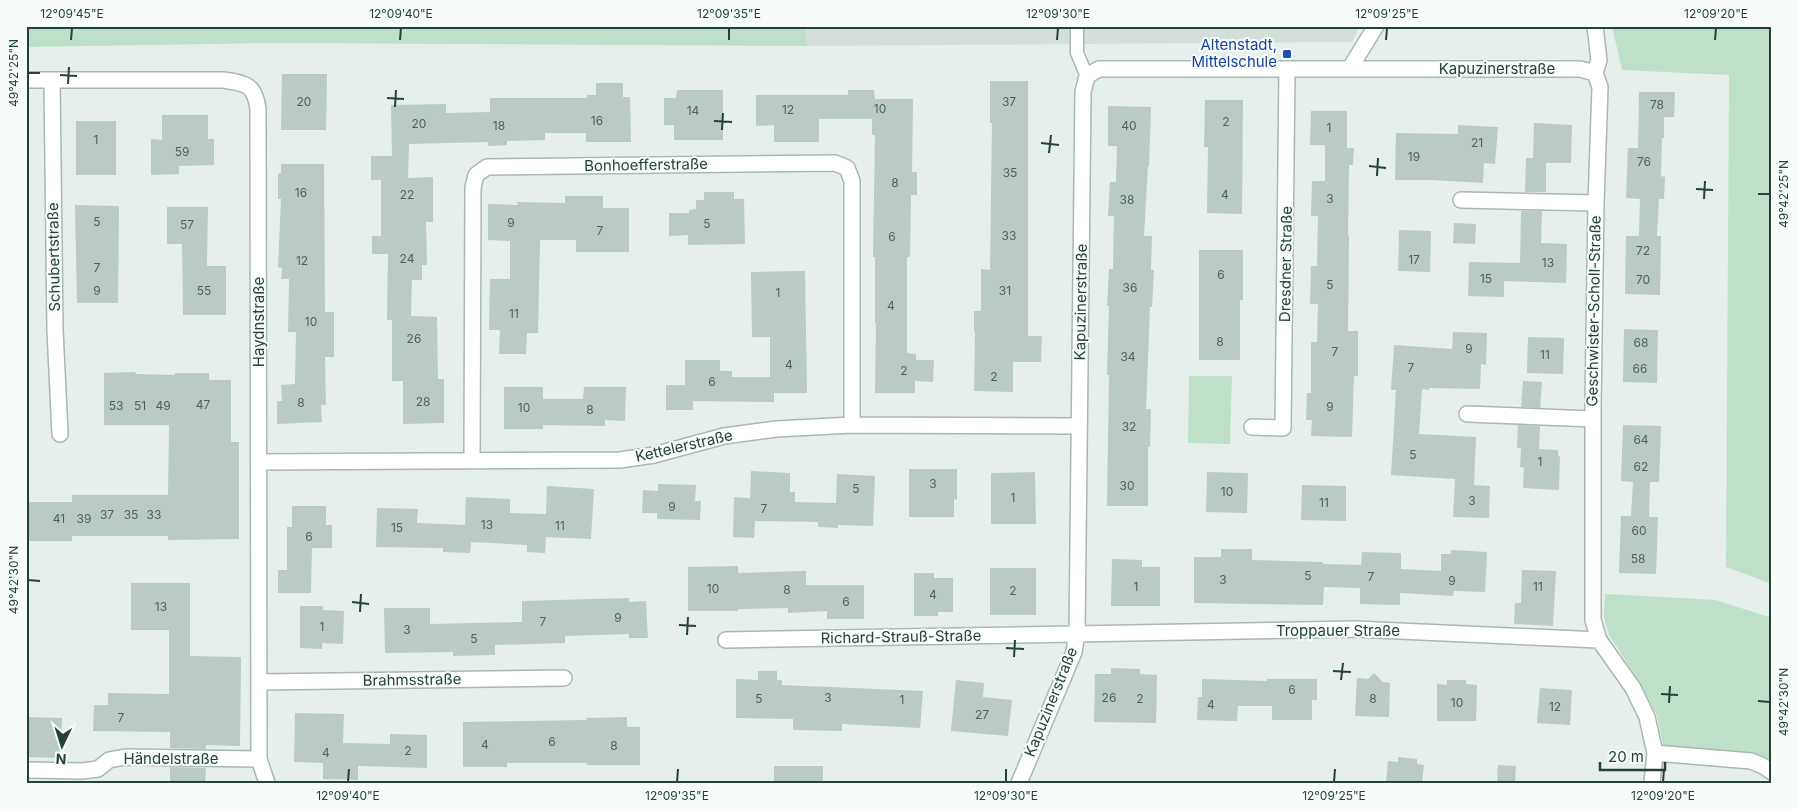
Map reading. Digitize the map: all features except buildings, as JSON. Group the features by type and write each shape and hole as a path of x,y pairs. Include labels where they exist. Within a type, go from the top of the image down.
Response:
{"street":[{"path":"1350,68 1376,26"},
{"path":"1595,26 1599,60 1595,73"},
{"name":"Dresdner Straße","path":"1252,428 1283,428 1287,68"},
{"name":"Kapuzinerstraße","path":"1019,783 1074,652 1076,633 1083,92 1087,76 1099,69 1580,69 1595,73"},
{"name":"Geschwister-Scholl-Straße","path":"1595,73 1600,87 1596,203 1593,419 1593,620 1599,640 1633,688 1647,717 1655,753 1652,783"},
{"name":"Haydnstraße","path":"26,80 223,80 238,82 248,87 256,96 258,109 260,759 266,783"},
{"name":"Schubertstraße","path":"52,80 55,330 60,434"},
{"name":"Bonhoefferstraße","path":"472,461 473,188 476,175 487,167 835,163 846,168 852,181 852,425"},
{"name":"Geschwister-Scholl-Straße","path":"1460,200 1596,203"},
{"name":"Geschwister-Scholl-Straße","path":"1467,414 1593,419"},
{"name":"Kettelerstraße","path":"259,462 620,460 654,455 743,432 852,425 1079,426"},
{"name":"Troppauer Straße","path":"1076,633 1355,629 1599,640"},
{"name":"Richard-Strauß-Straße","path":"726,640 1076,633"},
{"name":"Brahmsstraße","path":"259,682 564,678"},
{"path":"1655,753 1751,761 1772,772"},
{"name":"Händelstraße","path":"26,770 82,771 98,769 109,760 125,757 260,759"}],"lane":[{"path":"1077,26 1077,54 1087,76"}],"shaded area":[{"path":"806,26 1360,26 1352,42 807,46"}],"green space":[{"path":"26,26 806,26 807,46 275,43 26,47"},
{"path":"1612,26 1772,26 1772,584 1726,567 1729,75 1622,70"},
{"path":"1189,376 1232,376 1230,444 1188,443"},
{"path":"1605,594 1716,600 1772,618 1772,759 1747,754 1664,748 1656,713 1639,681 1609,635 1604,617"}],"place":[{"name":"Altenstadt, Mittelschule","path":"1287,54"}]}
